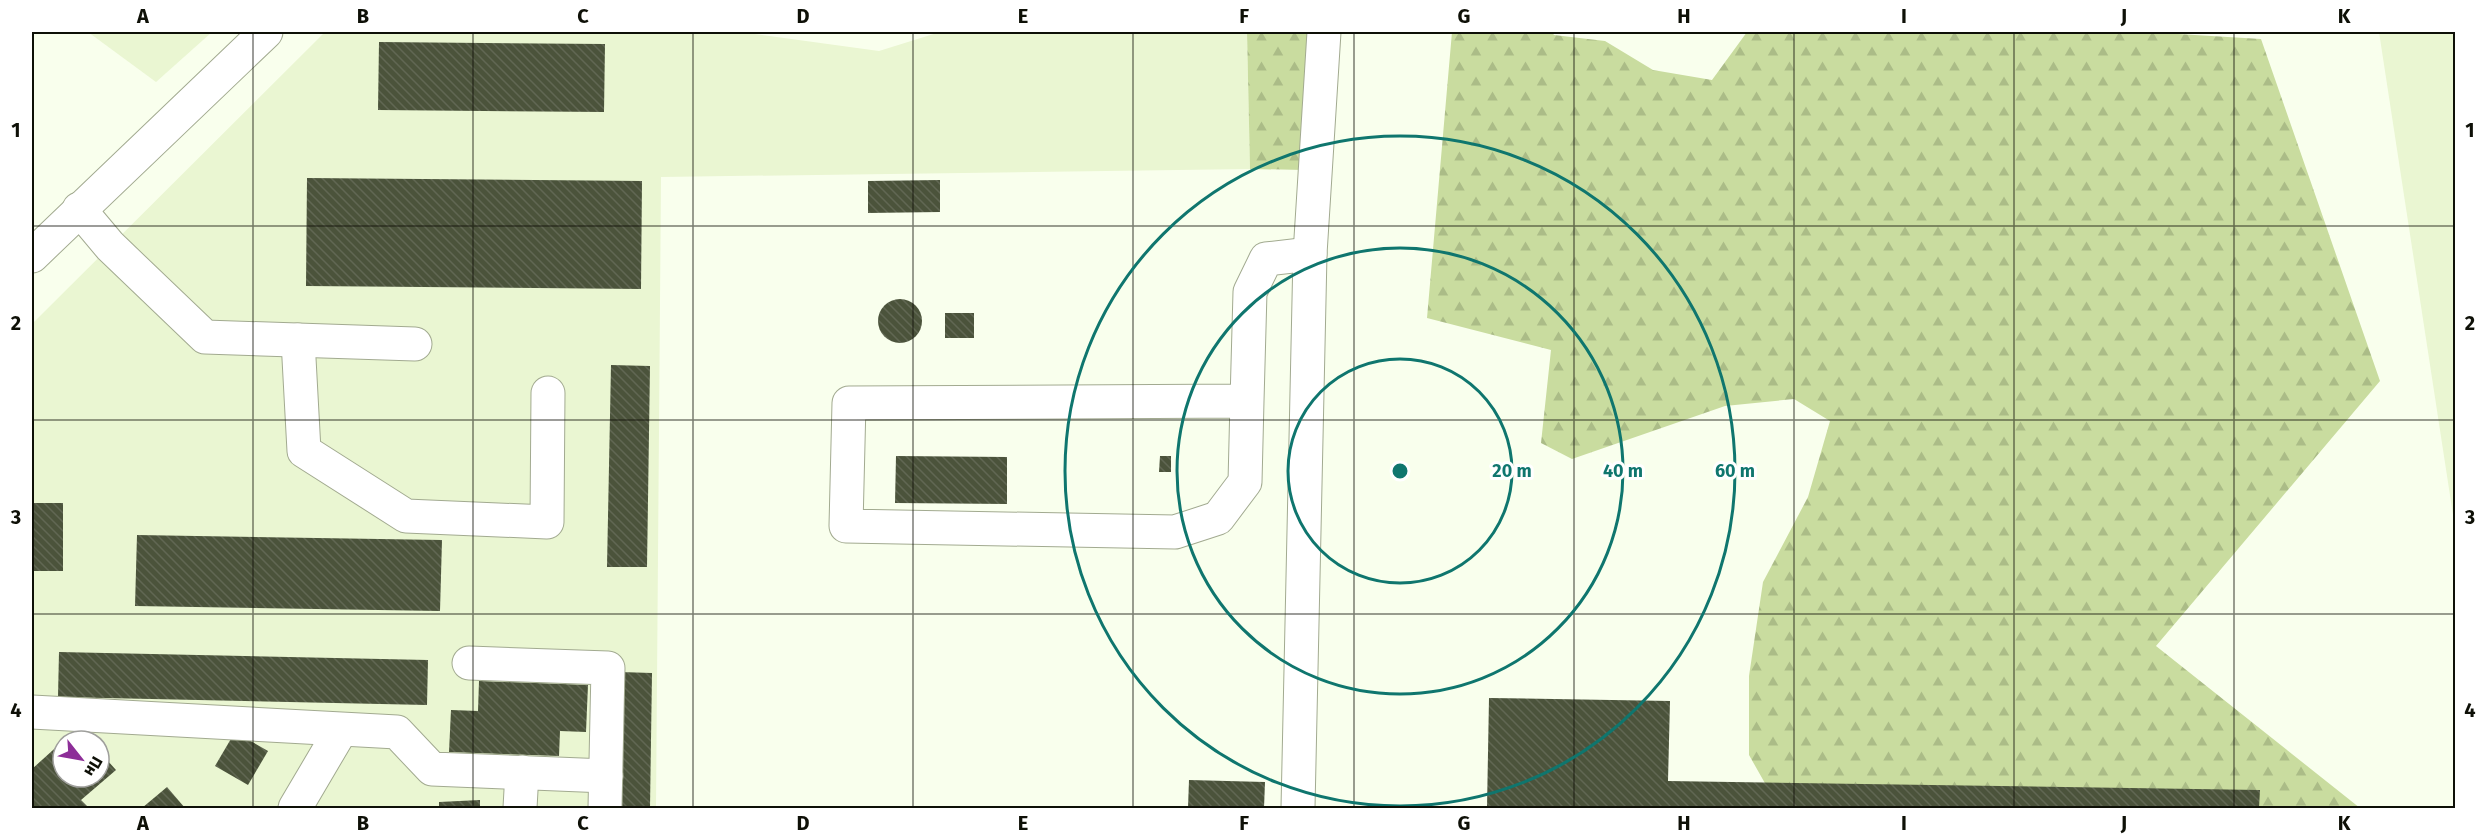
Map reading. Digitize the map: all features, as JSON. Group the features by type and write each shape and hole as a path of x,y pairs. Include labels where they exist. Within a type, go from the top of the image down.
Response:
{"lane":[{"path":"32,256 266,32"},
{"path":"1298,808 1310,254 1324,32"},
{"path":"79,209 110,246 205,337 415,344"},
{"path":"1247,400 849,403 846,526 1176,532 1218,518 1245,482 1250,292 1266,259 1310,254"},
{"path":"298,340 304,451 406,516 547,522 548,393"},
{"path":"470,663 608,668 605,808"},
{"path":"32,712 397,732 432,769 606,776"},
{"path":"295,808 341,730"},
{"path":"520,808 522,772"}],"shaded area":[{"path":"88,32 212,32 156,82"},
{"path":"325,32 740,32 879,51 940,32 1247,32 1250,169 661,177 656,808 32,808 32,324"},
{"path":"2379,32 2455,32 2455,528"}],"green space":[{"path":"1247,32 1311,32 1304,170 1250,169"},
{"path":"1452,32 1552,32 1554,35 1605,41 1653,70 1712,80 1747,32 2145,32 2261,39 2380,381 2156,646 2360,808 1779,808 1749,755 1749,676 1763,582 1808,497 1830,421 1794,399 1725,406 1572,459 1541,443 1551,350 1427,318"}],"building":[{"path":"379,42 605,44 604,112 378,110"},
{"path":"307,178 642,181 641,289 306,286"},
{"path":"940,180 940,212 868,213 868,181"},
{"path":"900,299 915,306 922,321 915,336 900,343 885,336 878,321 885,306"},
{"path":"945,313 974,313 974,338 945,338"},
{"path":"611,365 650,366 647,567 607,567"},
{"path":"896,456 1007,457 1007,504 895,503"},
{"path":"1160,456 1171,456 1171,472 1159,472"},
{"path":"32,503 63,503 63,571 32,571"},
{"path":"137,535 442,540 440,611 135,606"},
{"path":"59,652 428,660 427,705 58,697"},
{"path":"620,672 652,673 650,808 618,808"},
{"path":"479,681 588,685 586,732 560,731 559,756 449,752 451,710 478,711"},
{"path":"1489,698 1670,701 1668,781 2260,790 2259,808 1487,808"},
{"path":"235,732 268,751 248,785 215,766"},
{"path":"51,752 51,789 94,789 81,800 89,808 33,808 32,769"},
{"path":"111,764 116,770 111,774"},
{"path":"1189,780 1265,782 1264,808 1188,808"},
{"path":"167,787 185,808 142,808"},
{"path":"480,800 480,808 439,808 439,802"}]}
